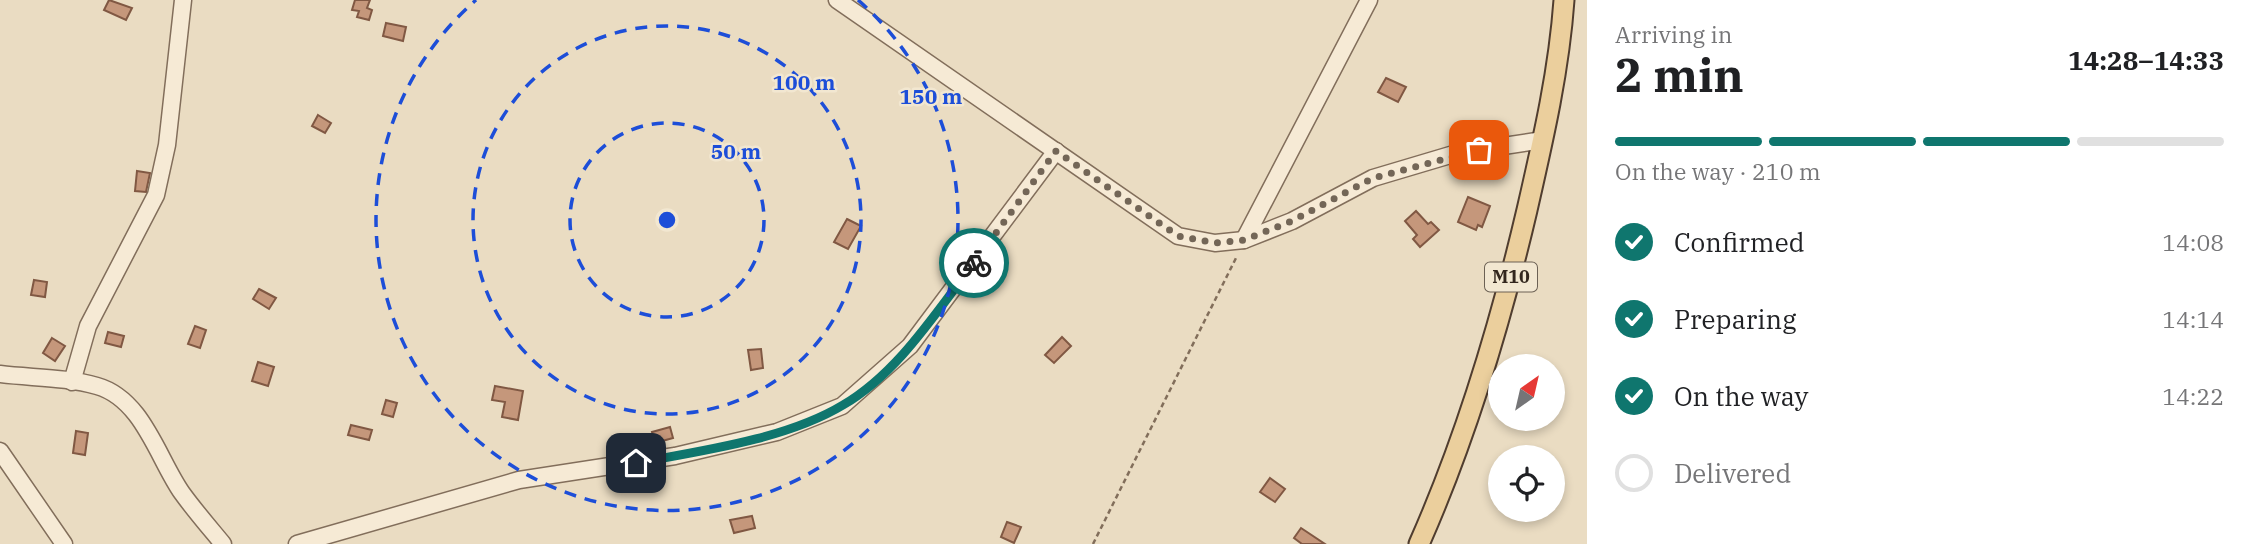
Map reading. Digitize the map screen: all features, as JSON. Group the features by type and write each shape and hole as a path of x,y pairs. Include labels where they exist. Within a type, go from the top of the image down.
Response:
{"main road":[{"name":"M10","path":"1419,544 1449,477 1491,354 1543,140 1560,56 1564,0"}],"street":[{"path":"72,382 88,326 156,195 167,145 183,0"},
{"path":"836,0 1178,236 1215,243 1244,240 1292,221 1373,178 1457,153 1543,140"},
{"path":"1244,240 1369,0"},
{"path":"297,544 519,480 676,456 777,432 842,406 910,345 1056,151"},
{"path":"0,374 99,386 116,396 135,414 159,448 181,491 223,544"},
{"path":"0,451 64,544"}],"path":[{"path":"1093,544 1244,240"}],"building":[{"path":"109,0 132,8 126,20 104,10"},
{"path":"355,0 370,0 367,8 372,10 369,20 357,17 359,11 352,10"},
{"path":"386,23 406,27 403,41 383,36"},
{"path":"1386,78 1406,87 1398,102 1378,92"},
{"path":"318,115 331,123 325,133 312,126"},
{"path":"1490,159 1501,162 1497,178 1485,175"},
{"path":"137,171 150,173 146,192 135,191"},
{"path":"1468,197 1490,206 1482,227 1478,225 1476,230 1458,222"},
{"path":"1416,211 1428,224 1431,222 1439,230 1420,247 1413,239 1417,235 1405,221"},
{"path":"847,219 861,226 848,249 834,242"},
{"path":"34,280 47,282 45,297 31,295"},
{"path":"259,289 276,298 269,309 253,299"},
{"path":"195,326 206,330 200,348 188,344"},
{"path":"108,332 124,336 121,347 105,343"},
{"path":"1062,337 1071,346 1054,363 1045,355"},
{"path":"52,338 65,346 55,361 43,353"},
{"path":"761,349 763,368 751,370 748,350"},
{"path":"258,362 274,367 268,386 252,381"},
{"path":"495,386 523,391 518,420 502,417 505,402 492,400"},
{"path":"386,400 397,403 393,417 382,414"},
{"path":"351,425 372,430 369,440 348,435"},
{"path":"670,427 673,438 655,443 652,432"},
{"path":"76,431 88,433 85,455 73,453"},
{"path":"1270,478 1285,489 1275,502 1260,492"},
{"path":"752,516 755,528 734,533 730,520"},
{"path":"1007,522 1021,527 1014,543 1001,537"},
{"path":"1301,528 1325,544 1302,544 1294,538"}],"way so far":[{"path":"974,263 1056,151 1178,236 1215,243 1244,240 1292,221 1373,178 1457,153 1479,150"}],"route":[{"path":"636,463 777,432 842,406 877,378 910,345 974,263"}]}
